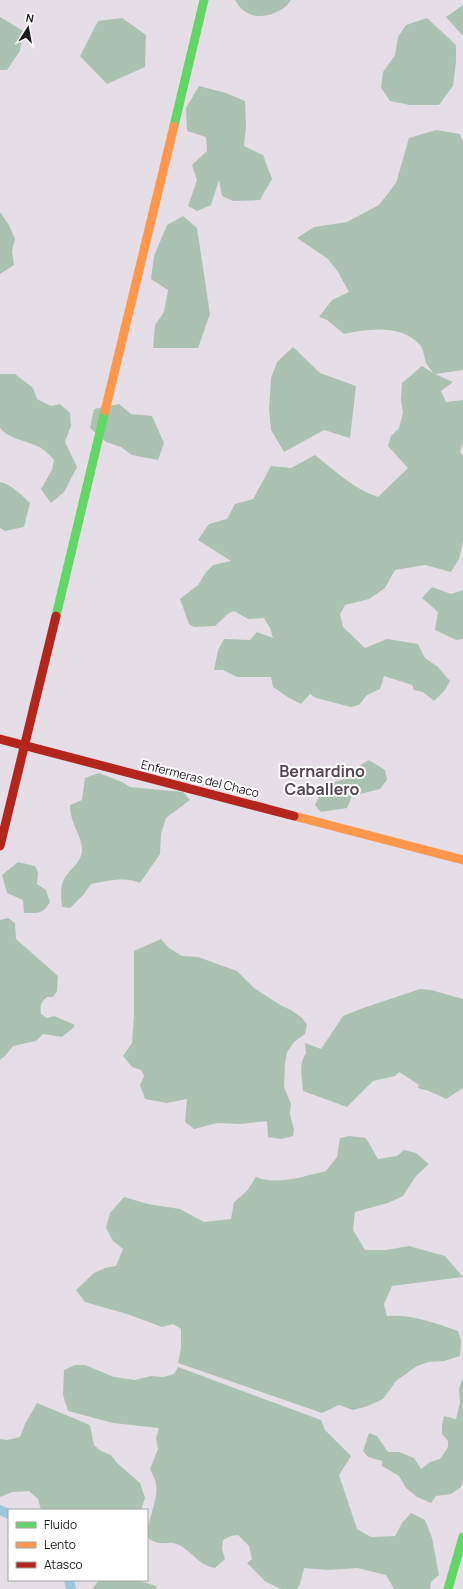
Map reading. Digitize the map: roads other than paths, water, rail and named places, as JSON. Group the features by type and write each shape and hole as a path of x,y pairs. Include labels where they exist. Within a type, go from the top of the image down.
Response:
{"street":[{"path":"0,846 204,0"},
{"name":"Enfermeras del Chaco","path":"0,739 25,747 463,860"},
{"path":"448,1589 463,1537"}],"waterway":[{"path":"0,1510 8,1514"},
{"path":"69,1581 71,1589"}],"district":[{"name":"Bernardino Caballero","path":"322,780"}]}
